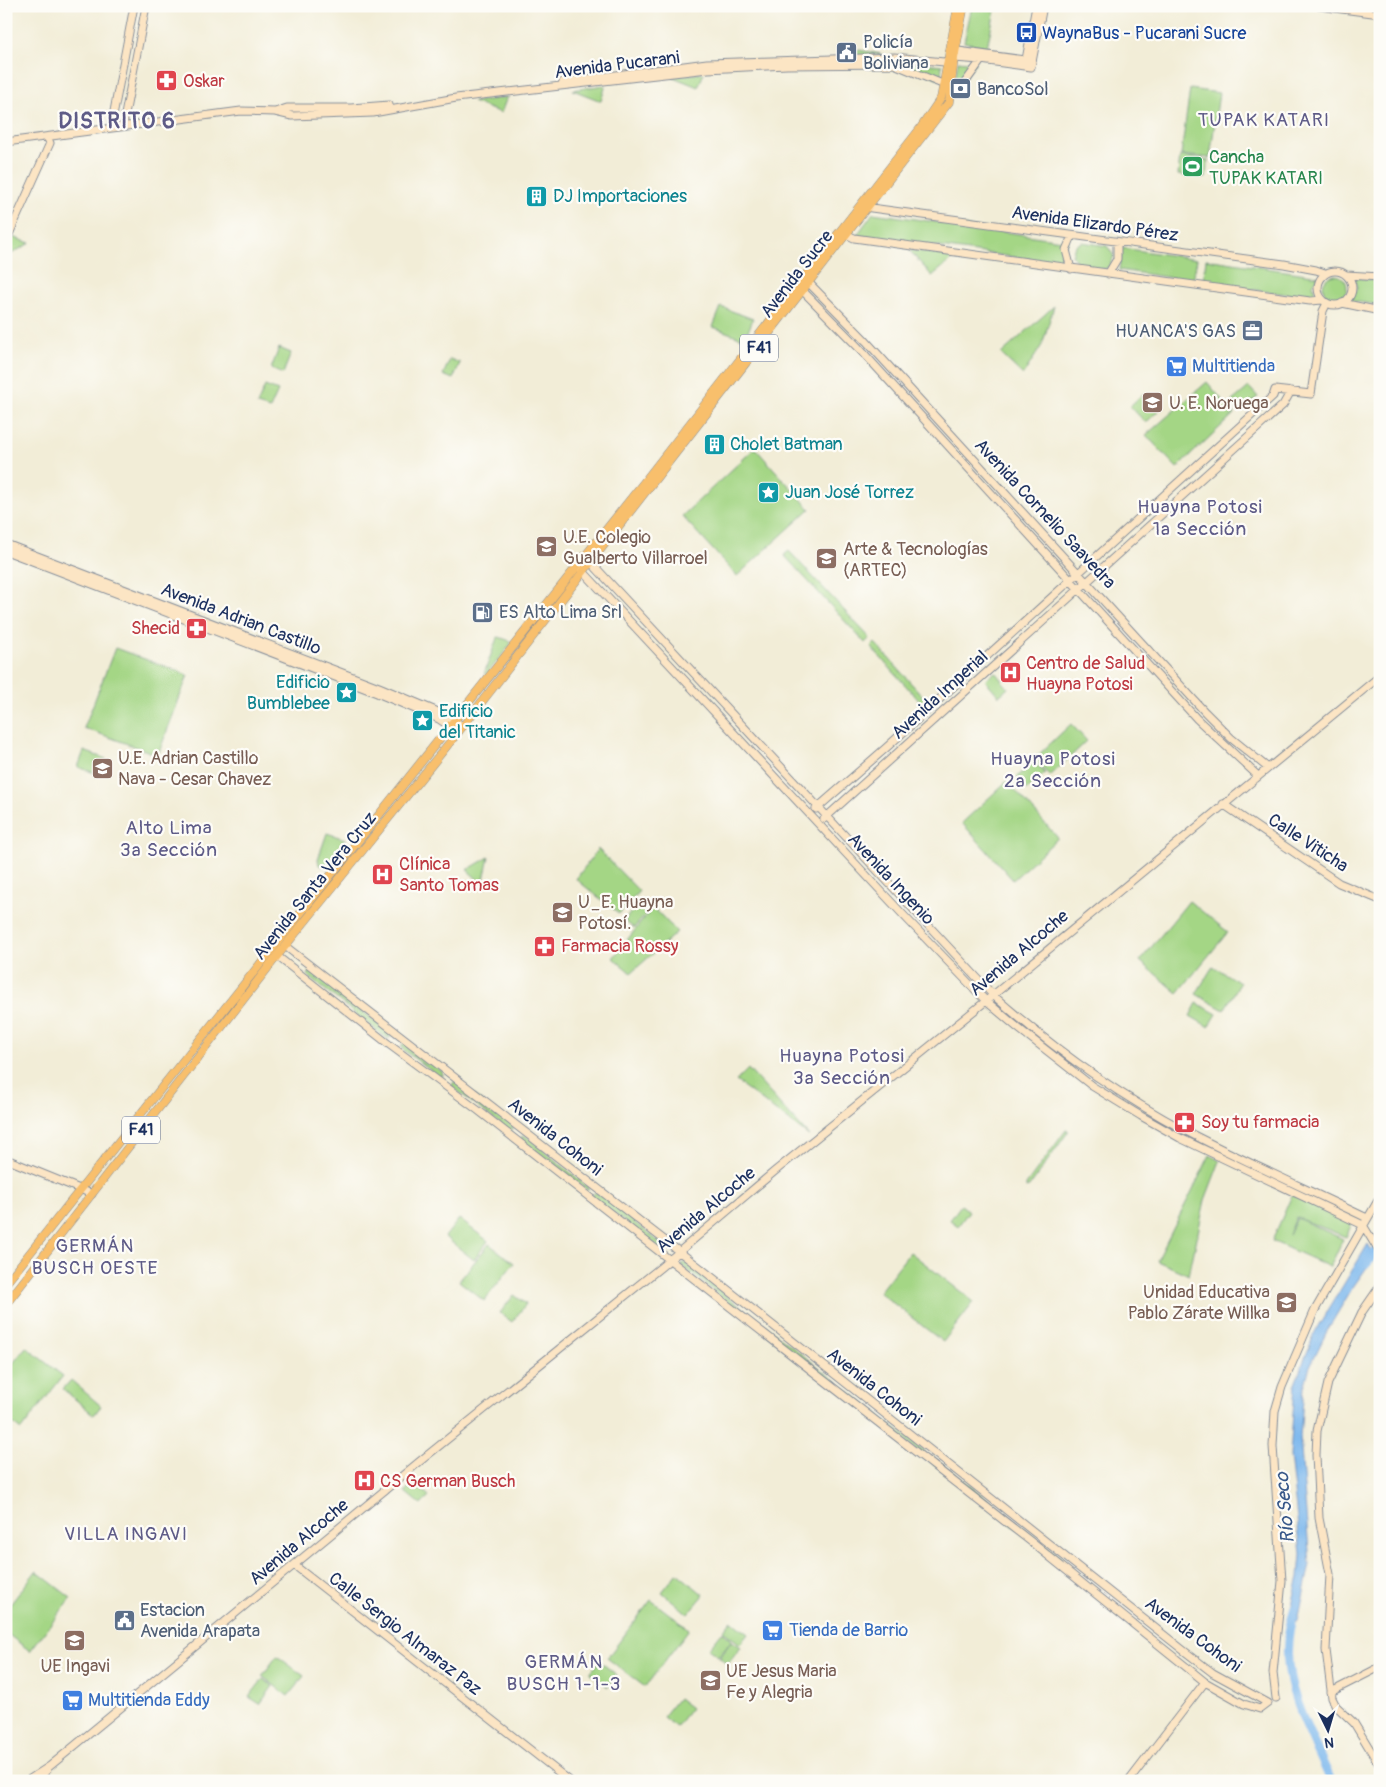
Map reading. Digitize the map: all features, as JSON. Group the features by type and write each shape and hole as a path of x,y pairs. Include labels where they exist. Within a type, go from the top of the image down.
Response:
{"main road":[{"name":"F41","path":"952,55 958,6"},
{"name":"F41","path":"946,87 964,6"},
{"name":"Avenida Sucre","path":"647,484 843,233 868,208 949,102 946,87"},
{"name":"Avenida Sucre","path":"843,233 860,205 920,129 941,98 946,87"},
{"name":"Avenida Santa Vera Cruz","path":"6,1283 585,556 647,484"},
{"name":"Avenida Santa Vera Cruz","path":"6,1304 277,956 461,729 591,562 647,484"}],"street":[{"path":"111,126 134,6"},
{"path":"123,125 146,6"},
{"path":"1028,64 1036,6"},
{"path":"1028,64 1043,6"},
{"path":"1319,6 1380,14"},
{"path":"894,61 952,55 983,57 1028,64"},
{"name":"Avenida Pucarani","path":"6,142 111,126 241,111 276,112 292,116 373,113 456,98 708,69 894,61 946,87 959,91 983,57"},
{"path":"6,241 50,144 47,137"},
{"name":"Avenida Elizardo Pérez","path":"860,205 868,208 1284,264 1325,273"},
{"path":"843,233 854,238 908,246 1310,301 1342,303 1380,311"},
{"path":"1071,269 1066,250 1072,236"},
{"path":"1108,274 1117,259 1117,242"},
{"path":"1291,391 1311,394 1325,301 1318,288 1319,281 1325,273 1336,270 1347,275 1380,277"},
{"path":"1342,303 1350,297 1352,290 1351,281 1347,275"},
{"name":"Avenida Cornelio Saavedra","path":"806,280 1205,712 1231,738 1268,768"},
{"name":"Avenida Cornelio Saavedra","path":"800,288 859,348 1196,719 1257,775"},
{"name":"Avenida Imperial","path":"810,813 887,747 1071,580 1273,396 1275,390 1291,391 1283,404 820,823"},
{"name":"Avenida Adrian Castillo","path":"6,544 379,687 453,723 461,729"},
{"name":"Avenida Adrian Castillo","path":"6,551 453,723"},
{"name":"Avenida Ingenio","path":"585,556 994,995 1023,1022 1102,1079 1185,1130 1365,1222"},
{"name":"Avenida Ingenio","path":"578,565 986,1001 1092,1086 1180,1138 1365,1222"},
{"name":"Avenida Alcoche","path":"27,1781 50,1766 994,995 1257,775 1380,676"},
{"name":"Calle Viticha","path":"1223,804 1339,883 1380,900"},
{"name":"Avenida Cohoni","path":"277,956 391,1046 480,1111 1022,1535 1205,1682 1244,1704 1260,1709 1268,1703 1213,1673 1183,1650 678,1252 285,946"},
{"path":"6,1160 82,1188 92,1194"},
{"path":"1276,1698 1272,1673 1282,1581 1273,1446 1275,1411 1282,1386 1312,1318 1380,1197"},
{"path":"1365,1222 1372,1240 1380,1253"},
{"path":"1380,1286 1362,1312 1328,1383 1317,1431 1319,1518 1330,1574 1326,1650 1331,1692 1334,1704 1354,1723 1380,1766"},
{"name":"Calle Sergio Almaraz Paz","path":"294,1565 570,1781"},
{"path":"1331,1692 1380,1667"},
{"path":"1129,1781 1205,1682"},
{"name":"Avenida Alcoche","path":"37,1781 50,1766"}],"green space":[{"path":"972,6 996,6 987,47 964,42"},
{"path":"842,47 881,54 839,57"},
{"path":"901,61 942,65 941,78 939,79"},
{"path":"958,61 975,63 958,87 954,86"},
{"path":"704,73 698,87 673,77 673,76"},
{"path":"604,85 605,88 601,101 573,90"},
{"path":"1190,89 1219,93 1210,158 1181,155"},
{"path":"507,97 501,113 472,102"},
{"name":"Cancha TUPAK KATARI","path":"1180,156 1208,160 1206,178 1178,175"},
{"path":"873,213 1068,241 1063,250 1065,264 858,236"},
{"path":"12,237 30,243 6,257"},
{"path":"1082,242 1107,246 1114,256 1109,267 1104,269 1079,266 1072,255 1075,246"},
{"path":"1122,248 1197,259 1193,281 1119,270"},
{"path":"909,250 953,256 954,258 932,276"},
{"path":"1206,259 1319,276 1313,284 1316,298 1203,283"},
{"path":"1335,275 1344,278 1347,287 1344,296 1335,299 1326,296 1323,287 1326,278"},
{"path":"1353,277 1380,281 1380,305 1350,301 1357,288"},
{"path":"1054,306 1042,345 1023,375 1001,354"},
{"path":"721,307 753,319 745,339 713,327"},
{"path":"279,348 291,353 283,374 271,369"},
{"path":"450,359 460,363 453,379 443,375"},
{"path":"1207,382 1234,414 1177,468 1146,435"},
{"path":"265,386 278,391 270,409 257,405"},
{"path":"1249,387 1258,397 1239,412 1231,402"},
{"path":"1143,394 1159,410 1146,423 1130,406"},
{"path":"755,448 810,509 737,576 682,516"},
{"path":"789,551 870,638 865,643 784,555"},
{"path":"499,637 510,641 511,644 486,675 484,674"},
{"path":"875,643 928,702 924,706 871,647"},
{"path":"115,648 188,675 158,755 84,728"},
{"path":"995,672 1008,688 999,696 985,680"},
{"path":"1071,724 1087,741 1050,776 1034,759"},
{"path":"84,751 106,759 100,775 78,767"},
{"path":"1034,762 1045,773 1027,790 1016,778"},
{"path":"1007,781 1058,838 1013,880 962,823"},
{"path":"327,833 345,839 336,866 331,869 319,865 318,859"},
{"path":"598,849 639,891 619,914 576,879"},
{"path":"489,857 483,884 467,870"},
{"path":"1189,901 1228,932 1178,993 1140,961"},
{"path":"638,903 648,911 634,928 624,921"},
{"path":"653,907 677,932 631,973 613,958"},
{"path":"1213,966 1240,983 1224,1010 1196,994"},
{"path":"310,971 391,1033 390,1038 386,1038 308,976"},
{"path":"1197,1003 1217,1014 1209,1027 1190,1016"},
{"path":"402,1044 406,1044 442,1071 443,1076 438,1076 402,1049"},
{"path":"748,1069 809,1136 736,1081"},
{"path":"455,1081 513,1126 513,1129 509,1131 451,1086"},
{"path":"1066,1130 1068,1132 1029,1187 1026,1188 1026,1185"},
{"path":"522,1136 526,1136 588,1187 588,1191 521,1139"},
{"path":"1210,1155 1220,1161 1205,1200 1189,1275 1157,1261"},
{"path":"596,1192 662,1244 663,1248 661,1249 591,1196"},
{"path":"1292,1195 1353,1221 1346,1237 1296,1217 1289,1235 1297,1218 1343,1239 1330,1267 1272,1241"},
{"path":"961,1205 969,1211 958,1226 950,1220"},
{"path":"459,1219 488,1241 474,1260 445,1237"},
{"path":"489,1244 514,1263 484,1301 459,1281"},
{"path":"910,1252 974,1302 943,1342 879,1292"},
{"path":"684,1262 751,1315 748,1318 681,1265"},
{"path":"514,1295 526,1304 512,1322 500,1313"},
{"path":"762,1323 925,1451 922,1454 759,1327"},
{"path":"26,1347 63,1376 21,1430 6,1418 6,1372"},
{"path":"71,1380 101,1406 94,1415 63,1389"},
{"path":"932,1456 1066,1561 1063,1565 929,1460"},
{"path":"413,1482 429,1496 421,1505 405,1492"},
{"path":"36,1571 71,1598 30,1651 6,1633 6,1610"},
{"path":"677,1573 704,1595 688,1614 662,1592"},
{"path":"651,1600 689,1629 645,1687 607,1658"},
{"path":"731,1621 748,1634 740,1644 723,1631"},
{"path":"722,1632 732,1640 718,1656 708,1649"},
{"path":"732,1641 741,1647 728,1664 719,1657"},
{"path":"277,1656 304,1676 288,1696 262,1676"},
{"path":"599,1661 617,1675 608,1687 590,1673"},
{"path":"263,1679 273,1686 260,1704 249,1697"},
{"path":"678,1698 691,1708 676,1727 663,1717"}],"water":[{"path":"1368,1244 1375,1256 1353,1287 1328,1329 1310,1366 1304,1387 1300,1437 1310,1564 1298,1621 1288,1620 1299,1577 1301,1554 1290,1456 1295,1384 1315,1332"}],"waterway":[{"name":"Río Seco","path":"1367,1263 1380,1245"},
{"name":"Río Seco","path":"1295,1608 1289,1632 1287,1655 1290,1676 1303,1718 1331,1781"}],"place":[{"name":"WaynaBus - Pucarani Sucre","path":"1026,33"},
{"name":"Policía Boliviana","path":"847,52"},
{"name":"Oskar","path":"167,81"},
{"name":"BancoSol","path":"961,89"},
{"name":"Cancha TUPAK KATARI","path":"1193,167"},
{"name":"DJ Importaciones","path":"537,196"},
{"name":"HUANCA'S GAS","path":"1252,331"},
{"name":"Multitienda","path":"1176,366"},
{"name":"U. E. Noruega","path":"1153,403"},
{"name":"Cholet Batman","path":"714,444"},
{"name":"Juan José Torrez","path":"769,492"},
{"name":"U.E. Colegio Gualberto Villarroel","path":"547,547"},
{"name":"Arte & Tecnologías (ARTEC)","path":"827,559"},
{"name":"ES Alto Lima Srl","path":"483,612"},
{"name":"Shecid","path":"196,628"},
{"name":"Centro de Salud Huayna Potosi","path":"1010,673"},
{"name":"Edificio Bumblebee","path":"346,692"},
{"name":"Edificio del Titanic","path":"423,721"},
{"name":"U.E. Adrian Castillo Nava - Cesar Chavez","path":"102,768"},
{"name":"Clínica Santo Tomas","path":"383,874"},
{"name":"U_E. Huayna Potosí.","path":"562,912"},
{"name":"Farmacia Rossy","path":"545,946"},
{"name":"Soy tu farmacia","path":"1185,1122"},
{"name":"Unidad Educativa Pablo Zárate Willka","path":"1286,1302"},
{"name":"CS German Busch","path":"364,1481"},
{"name":"Estacion Avenida Arapata","path":"124,1620"},
{"name":"Tienda de Barrio","path":"773,1630"},
{"name":"UE Ingavi","path":"75,1641"},
{"name":"UE Jesus Maria Fe y Alegria","path":"710,1681"},
{"name":"Multitienda Eddy","path":"72,1700"}],"district":[{"name":"TUPAK KATARI","path":"1264,120"},
{"name":"DISTRITO 6","path":"117,121"},
{"name":"Huayna Potosi 1ª Sección","path":"1200,518"},
{"name":"Huayna Potosi 2ª Sección","path":"1053,770"},
{"name":"Alto Lima 3ª Sección","path":"169,839"},
{"name":"Huayna Potosi 3ª Sección","path":"842,1067"},
{"name":"GERMÁN BUSCH OESTE","path":"95,1257"},
{"name":"VILLA INGAVI","path":"126,1534"},
{"name":"GERMÁN BUSCH 1-1-3","path":"564,1673"}]}
